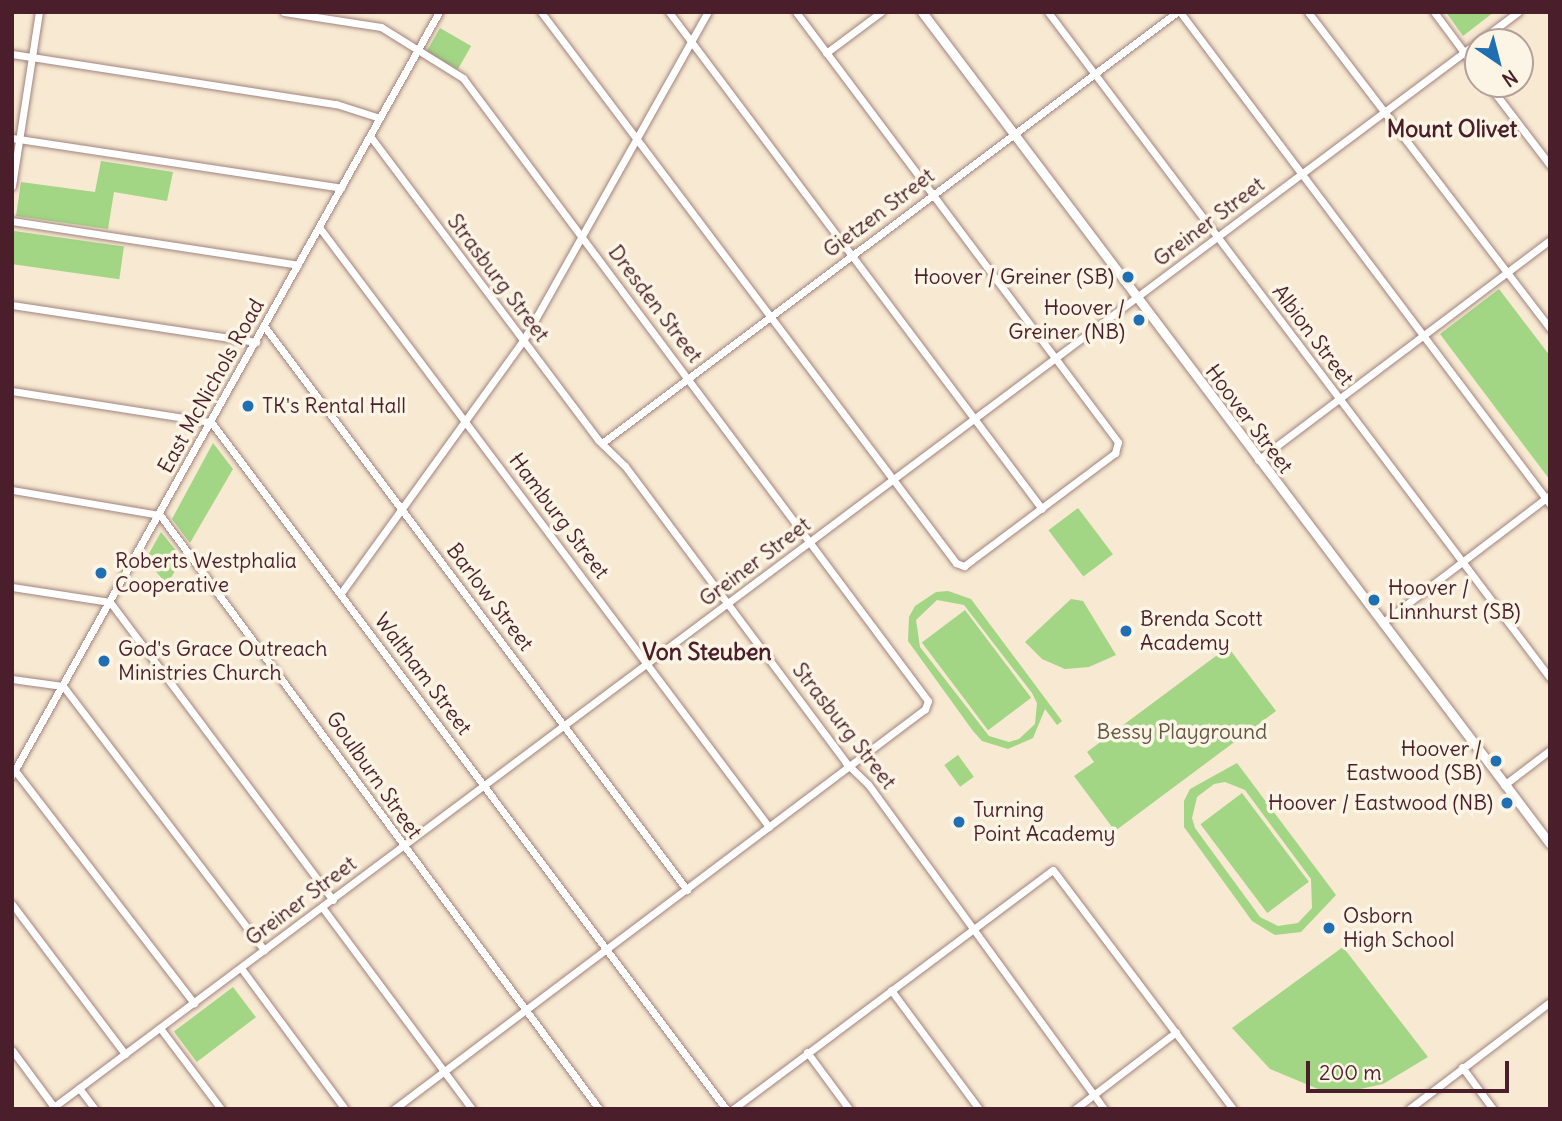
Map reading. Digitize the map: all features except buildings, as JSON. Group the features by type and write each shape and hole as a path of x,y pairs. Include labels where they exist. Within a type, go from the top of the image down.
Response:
{"main road":[{"name":"Hoover Street","path":"922,12 1550,844"}],"street":[{"path":"12,186 16,138 39,12"},
{"name":"Dresden Street","path":"284,12 323,15 381,27 463,78 583,237 927,697 925,709 851,766"},
{"name":"East McNichols Road","path":"14,770 160,514 439,12"},
{"path":"541,12 768,317 960,566 1042,509 1119,448 1056,359 796,12"},
{"path":"669,12 1042,509"},
{"path":"341,593 523,341 708,12"},
{"path":"826,53 881,12"},
{"name":"Albion Street","path":"1048,12 1550,678"},
{"path":"1179,12 1548,499 1382,623"},
{"name":"Gietzen Street","path":"601,443 1179,12"},
{"path":"1308,12 1550,329"},
{"path":"1434,12 1464,52"},
{"name":"Greiner Street","path":"1496,28 1518,12"},
{"name":"Greiner Street","path":"53,1108 1464,52"},
{"path":"12,54 336,104 380,118"},
{"path":"1499,98 1550,165"},
{"name":"Strasburg Street","path":"370,136 601,443 625,466 974,930 1104,1109"},
{"path":"16,138 341,188"},
{"path":"12,221 298,265"},
{"name":"Hamburg Street","path":"319,227 769,827"},
{"path":"1258,460 1550,240"},
{"path":"12,305 256,342"},
{"name":"Barlow Street","path":"264,326 687,890"},
{"path":"12,391 211,422"},
{"name":"Waltham Street","path":"211,422 726,1109"},
{"path":"12,490 160,514"},
{"name":"Goulburn Street","path":"160,514 599,1109"},
{"path":"12,587 110,602 333,900"},
{"path":"12,679 62,686 264,950"},
{"path":"1504,785 1550,750"},
{"path":"394,1109 851,766"},
{"path":"14,770 194,1003"},
{"path":"733,1109 1053,870 1233,1109"},
{"path":"12,904 125,1054"},
{"path":"322,907 472,1109"},
{"path":"240,968 345,1109"},
{"path":"891,990 979,1109"},
{"path":"1409,1109 1547,1005 1550,1015"},
{"path":"160,1028 221,1109"},
{"path":"1075,1109 1176,1032"},
{"path":"12,1050 53,1108"},
{"path":"807,1052 849,1109"},
{"path":"1462,1067 1493,1109"},
{"path":"79,1088 95,1109"}],"green space":[{"path":"1446,12 1494,12 1473,28 1464,28 1463,36"},
{"path":"440,28 471,46 458,69 426,51"},
{"path":"101,161 173,172 167,201 114,192 108,229 16,216 21,182 95,192"},
{"path":"14,231 124,246 119,279 12,264"},
{"path":"1499,289 1550,356 1550,480 1440,334"},
{"path":"213,443 233,469 190,543 172,519"},
{"path":"1078,508 1113,554 1083,577 1048,530"},
{"path":"161,532 182,558 167,585 146,559"},
{"path":"948,591 971,599 1062,721 1057,725 1045,709 1033,738 1008,749 982,741 908,641 909,617 915,606 936,592","holes":["937,600 964,605 1037,703 1035,724 1019,739 1009,742 989,736 920,647 916,620"]},
{"path":"1071,599 1083,601 1116,655 1089,667 1065,669 1042,659 1025,642"},
{"path":"965,610 1031,698 988,730 922,642"},
{"name":"Bessy Playground","path":"1228,647 1276,711 1115,831 1074,776 1094,762 1087,752"},
{"path":"958,755 974,777 960,787 944,765"},
{"path":"1237,763 1336,895 1301,932 1275,935 1252,921 1184,827 1184,801 1190,789","holes":["1225,782 1245,790 1311,879 1312,908 1298,923 1278,926 1260,917 1195,828 1192,818 1197,797 1214,784"]},
{"path":"1242,793 1309,882 1267,913 1200,824"},
{"path":"1343,947 1428,1057 1383,1084 1351,1091 1318,1089 1270,1069 1232,1028"},
{"path":"233,987 256,1017 197,1062 174,1032"}],"place":[{"name":"Hoover / Greiner (SB)","path":"1128,277"},
{"name":"Hoover / Greiner (NB)","path":"1139,320"},
{"name":"TK's Rental Hall","path":"248,406"},
{"name":"Roberts Westphalia Cooperative","path":"101,573"},
{"name":"Hoover / Linnhurst (SB)","path":"1374,600"},
{"name":"Brenda Scott Academy","path":"1126,631"},
{"name":"God's Grace Outreach Ministries Church","path":"104,661"},
{"name":"Hoover / Eastwood (SB)","path":"1496,761"},
{"name":"Hoover / Eastwood (NB)","path":"1507,803"},
{"name":"Turning Point Academy","path":"959,822"},
{"name":"Osborn High School","path":"1329,928"}],"district":[{"name":"Mount Olivet","path":"1452,129"},
{"name":"Von Steuben","path":"707,652"}]}
